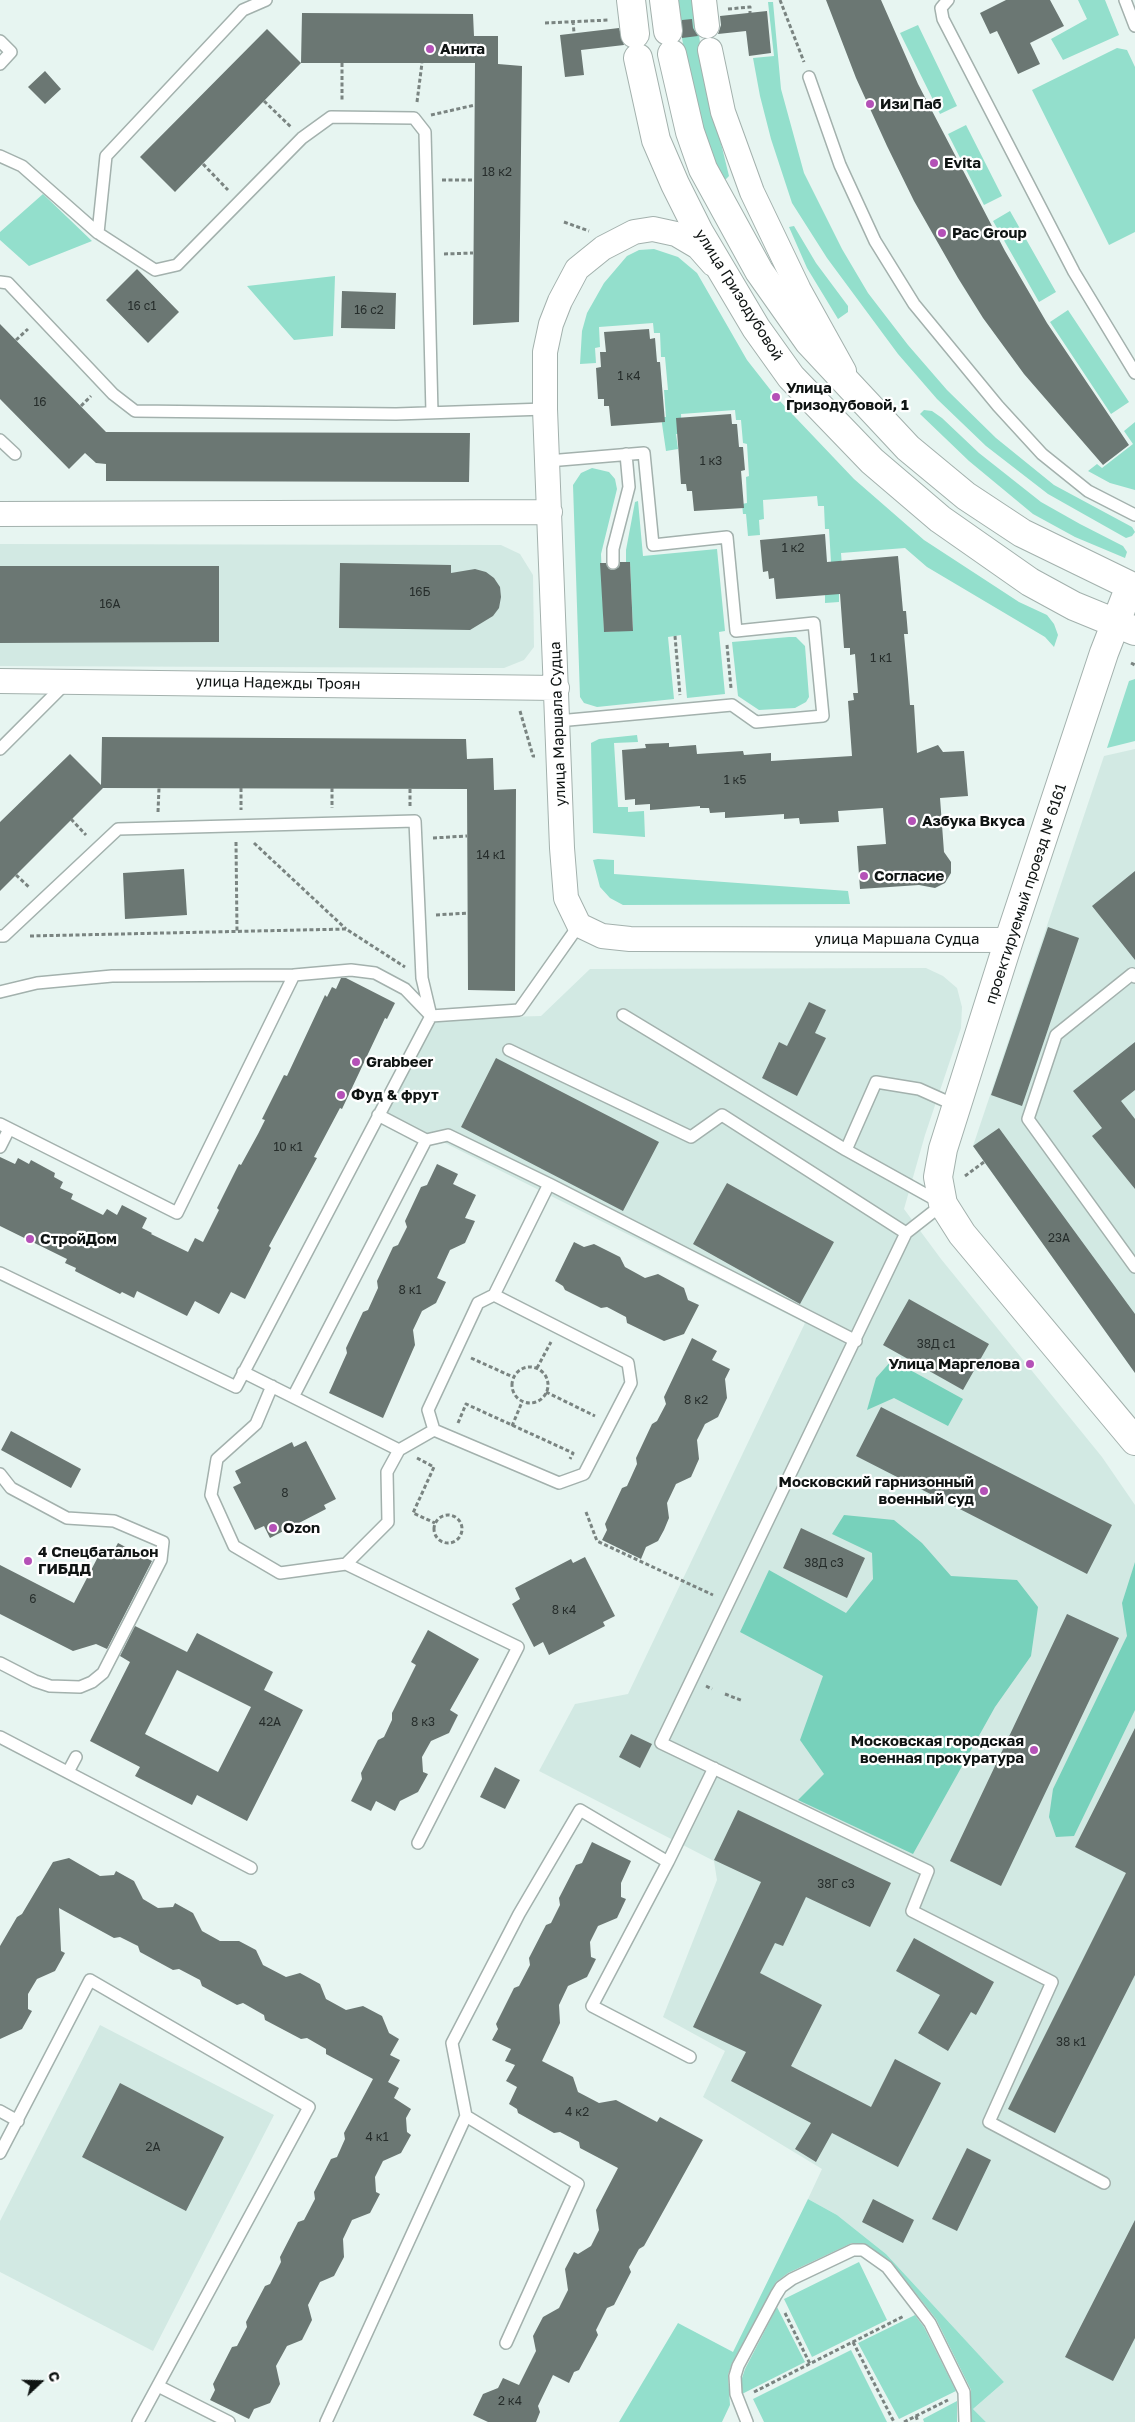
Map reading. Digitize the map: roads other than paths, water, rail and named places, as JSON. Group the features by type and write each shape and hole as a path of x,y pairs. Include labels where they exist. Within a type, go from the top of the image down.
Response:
{"street":[{"name":"улица Гризодубовой","path":"631,0 637,46 656,140 695,224 756,328 791,376 872,461 940,519 1008,567 1074,606 1126,627"},
{"name":"улица Гризодубовой","path":"664,0 670,43 690,132 703,169 759,271 809,342 859,398 908,448 966,496 1022,533 1133,583"},
{"path":"704,0 707,26"},
{"path":"710,50 723,112 752,192 799,290 859,398"},
{"name":"улица Маршала Судца","path":"725,276 698,247 676,234 653,229 634,232 603,248 577,269 560,300 552,324 545,352 545,410 562,866 566,898 579,925 602,936 630,939 1009,940"},
{"path":"0,514 550,512"},
{"name":"проектируемый проезд № 6161","path":"943,1204 938,1177 943,1149 1009,940 1126,627 1133,583"},
{"name":"улица Надежды Троян","path":"0,680 556,688"},
{"path":"943,1204 962,1234 1135,1442"}],"lane":[{"path":"98,233 106,156 243,10 266,0"},
{"path":"948,0 942,8 943,19 1074,272 1135,373"},
{"path":"1125,0 1135,26"},
{"path":"0,41 11,52 0,64"},
{"path":"809,77 840,165 875,242 914,304 998,406 1042,454 1088,491 1135,515"},
{"path":"0,156 22,166 98,233 155,270 177,265 302,138 331,117 414,118 424,132 432,413"},
{"path":"0,282 8,283 113,394 135,411 432,413 545,410"},
{"path":"0,440 15,454"},
{"path":"548,461 644,453 653,545 727,537 736,631 814,623 823,716 756,722 732,705 558,721"},
{"path":"613,563 613,549 629,487 626,454"},
{"path":"0,749 68,680"},
{"path":"0,1273 236,1387 431,1016 422,978 415,821 118,829 2,936"},
{"path":"0,992 37,983 112,976 294,975 351,970 376,973 405,989 431,1016 520,1010 579,925"},
{"path":"1135,977 1132,974 1056,1035 1028,1119 1135,1267"},
{"path":"0,1147 5,1126 177,1213 294,975"},
{"path":"623,1015 846,1150 943,1204 906,1233 856,1341 661,1743 928,1871 912,1911 1052,1982 989,2122 1104,2183"},
{"path":"509,1050 691,1137 722,1115 906,1233"},
{"path":"846,1150 876,1082 919,1088 957,1106"},
{"path":"378,1115 426,1140 448,1135 659,1238 856,1341"},
{"path":"293,1397 426,1140"},
{"path":"434,1430 428,1410 455,1351 478,1303 494,1295 549,1184"},
{"path":"434,1430 559,1483 584,1474 630,1383 628,1363 494,1295"},
{"path":"243,1372 293,1397 404,1447"},
{"path":"272,1386 256,1424 217,1459 211,1496 234,1546 280,1573 346,1564 518,1647 418,1843"},
{"path":"346,1564 388,1522 387,1472 404,1447 434,1430"},
{"path":"0,1474 11,1488 67,1518 114,1521 164,1542 161,1560 103,1673 92,1682 80,1687 50,1686 0,1663"},
{"path":"0,1737 252,1868"},
{"path":"68,1772 76,1757"},
{"path":"690,2057 592,2006 668,1862 714,1768"},
{"path":"326,2422 466,2116 452,2043 519,1914 580,1810 668,1862"},
{"path":"0,2153 90,1980 309,2107 138,2422"},
{"path":"0,2111 18,2121"},
{"path":"466,2116 578,2184 506,2344"},
{"path":"747,2422 738,2401 734,2385 738,2366 776,2295 781,2287 792,2279 853,2250 863,2250 887,2268 930,2323 964,2392 965,2422"},
{"path":"158,2386 229,2422"}],"place":[{"name":"Анита","path":"430,49"},
{"name":"Изи Паб","path":"870,104"},
{"name":"Evita","path":"934,163"},
{"name":"Pac Group","path":"942,233"},
{"name":"Улица Гризодубовой, 1","path":"776,397"},
{"name":"Азбука Вкуса","path":"912,821"},
{"name":"Согласие","path":"864,876"},
{"name":"Grabbeer","path":"356,1062"},
{"name":"Фуд & фрут","path":"341,1095"},
{"name":"СтройДом","path":"30,1239"},
{"name":"Улица Маргелова","path":"1030,1364"},
{"name":"Московский гарнизонный военный суд","path":"984,1491"},
{"name":"Ozon","path":"273,1528"},
{"name":"4 Спецбатальон ГИБДД","path":"28,1561"},
{"name":"Московская городская военная прокуратура","path":"1034,1750"}]}
